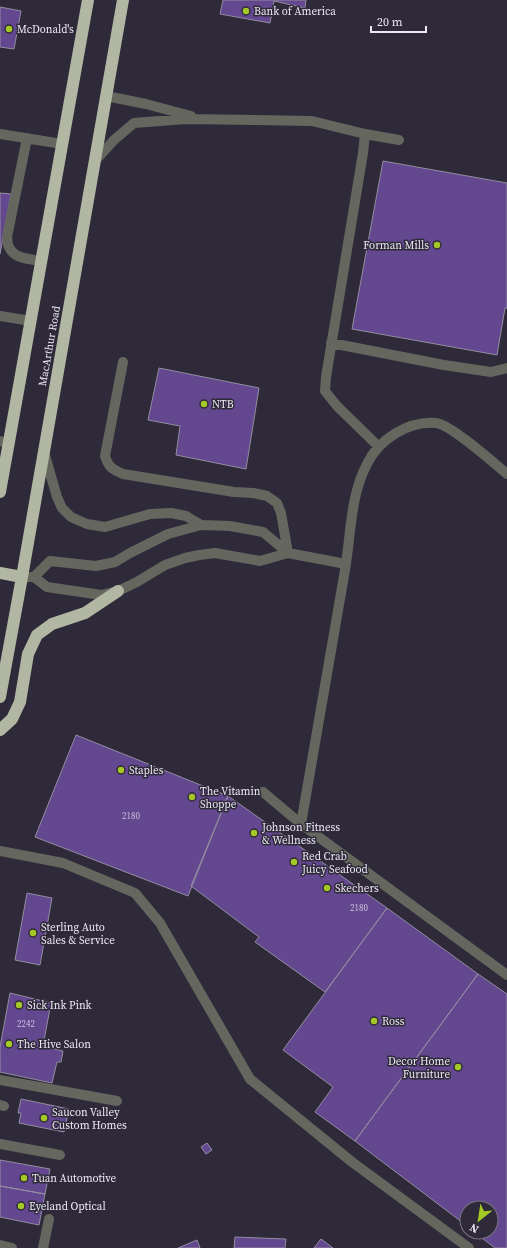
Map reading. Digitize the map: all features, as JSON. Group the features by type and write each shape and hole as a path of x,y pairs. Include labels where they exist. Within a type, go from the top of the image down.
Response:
{"highway":[{"name":"MacArthur Road","path":"0,487 4,442 31,321 88,0"},
{"name":"MacArthur Road","path":"0,697 28,577 44,450 123,0"},
{"path":"0,573 28,577"},
{"path":"0,730 12,719 20,702 28,654 36,635 52,624 85,612 118,591"}],"lane":[{"path":"106,96 146,104 202,119"},
{"path":"95,161 114,140 134,124 186,119 312,121 365,134 399,140"},
{"path":"0,134 62,144"},
{"path":"365,134 324,391 378,447"},
{"path":"27,138 7,237 8,247 14,255 41,261"},
{"path":"0,316 31,321"},
{"path":"331,343 444,365 491,372 507,368"},
{"path":"123,362 105,456 108,465 114,470 123,474 267,496 277,503 281,513 288,553"},
{"path":"301,824 346,564 355,502 359,481 367,463 378,447 387,438 400,431 420,424 438,423 451,430 506,471"},
{"path":"44,450 57,496 62,508 71,517 87,524 105,527 150,514 171,513 186,516 201,525"},
{"path":"288,553 263,532 230,526 201,525 168,534 115,562 96,566 50,561 28,577 47,587 100,595 118,591 165,566 185,558 215,553 260,561 288,553 346,564"},
{"path":"263,792 301,824 507,975"},
{"path":"0,851 63,863 135,893 160,923 250,1079 352,1162 469,1248"},
{"path":"0,1080 116,1101"},
{"path":"0,1144 60,1156"},
{"path":"43,1248 49,1219"},
{"path":"0,1246 12,1248"}],"building":[{"name":"Bank of America","path":"223,0 306,0 305,8 274,1 270,23 220,14"},
{"name":"McDonald's","path":"0,7 21,11 14,49 0,47"},
{"name":"Forman Mills","path":"383,161 507,183 507,308 505,308 497,355 352,329"},
{"path":"0,193 11,194 0,254"},
{"name":"NTB","path":"159,368 259,388 246,469 176,455 180,426 148,420"},
{"path":"76,735 228,796 188,896 35,837"},
{"path":"228,796 387,908 325,992 255,942 259,937 191,886"},
{"name":"Sterling Auto Sales & Service","path":"27,893 52,898 40,965 15,960"},
{"name":"Ross","path":"387,908 478,974 355,1141 315,1112 333,1087 283,1050"},
{"name":"Decor Home Furniture","path":"478,974 507,994 507,1248 495,1248 484,1240 499,1240 499,1200 459,1200 459,1220 355,1141"},
{"path":"10,993 51,1003 43,1046 63,1051 61,1062 57,1062 52,1083 0,1072 0,1047"},
{"name":"Saucon Valley Custom Homes","path":"21,1099 69,1109 64,1132 19,1123 21,1113 18,1113"},
{"path":"207,1143 212,1150 206,1154 201,1147"},
{"name":"Tuan Automotive","path":"0,1160 50,1169 45,1194 0,1186"},
{"name":"Eyeland Optical","path":"0,1186 45,1194 39,1225 0,1217"},
{"path":"235,1237 286,1239 285,1248 234,1248"},
{"path":"321,1239 333,1248 314,1248"},
{"path":"197,1240 200,1248 178,1248"}],"place":[{"name":"Bank of America","path":"246,11"},
{"name":"McDonald's","path":"9,29"},
{"name":"Forman Mills","path":"437,245"},
{"name":"NTB","path":"204,404"},
{"name":"Staples","path":"121,770"},
{"name":"The Vitamin Shoppe","path":"192,797"},
{"name":"Johnson Fitness & Wellness","path":"254,833"},
{"name":"Red Crab Juicy Seafood","path":"294,862"},
{"name":"Skechers","path":"327,888"},
{"name":"Sterling Auto Sales & Service","path":"33,933"},
{"name":"Sick Ink Pink","path":"19,1005"},
{"name":"Ross","path":"374,1021"},
{"name":"The Hive Salon","path":"9,1044"},
{"name":"Decor Home Furniture","path":"458,1067"},
{"name":"Saucon Valley Custom Homes","path":"44,1118"},
{"name":"Tuan Automotive","path":"24,1178"},
{"name":"Eyeland Optical","path":"21,1206"}]}
